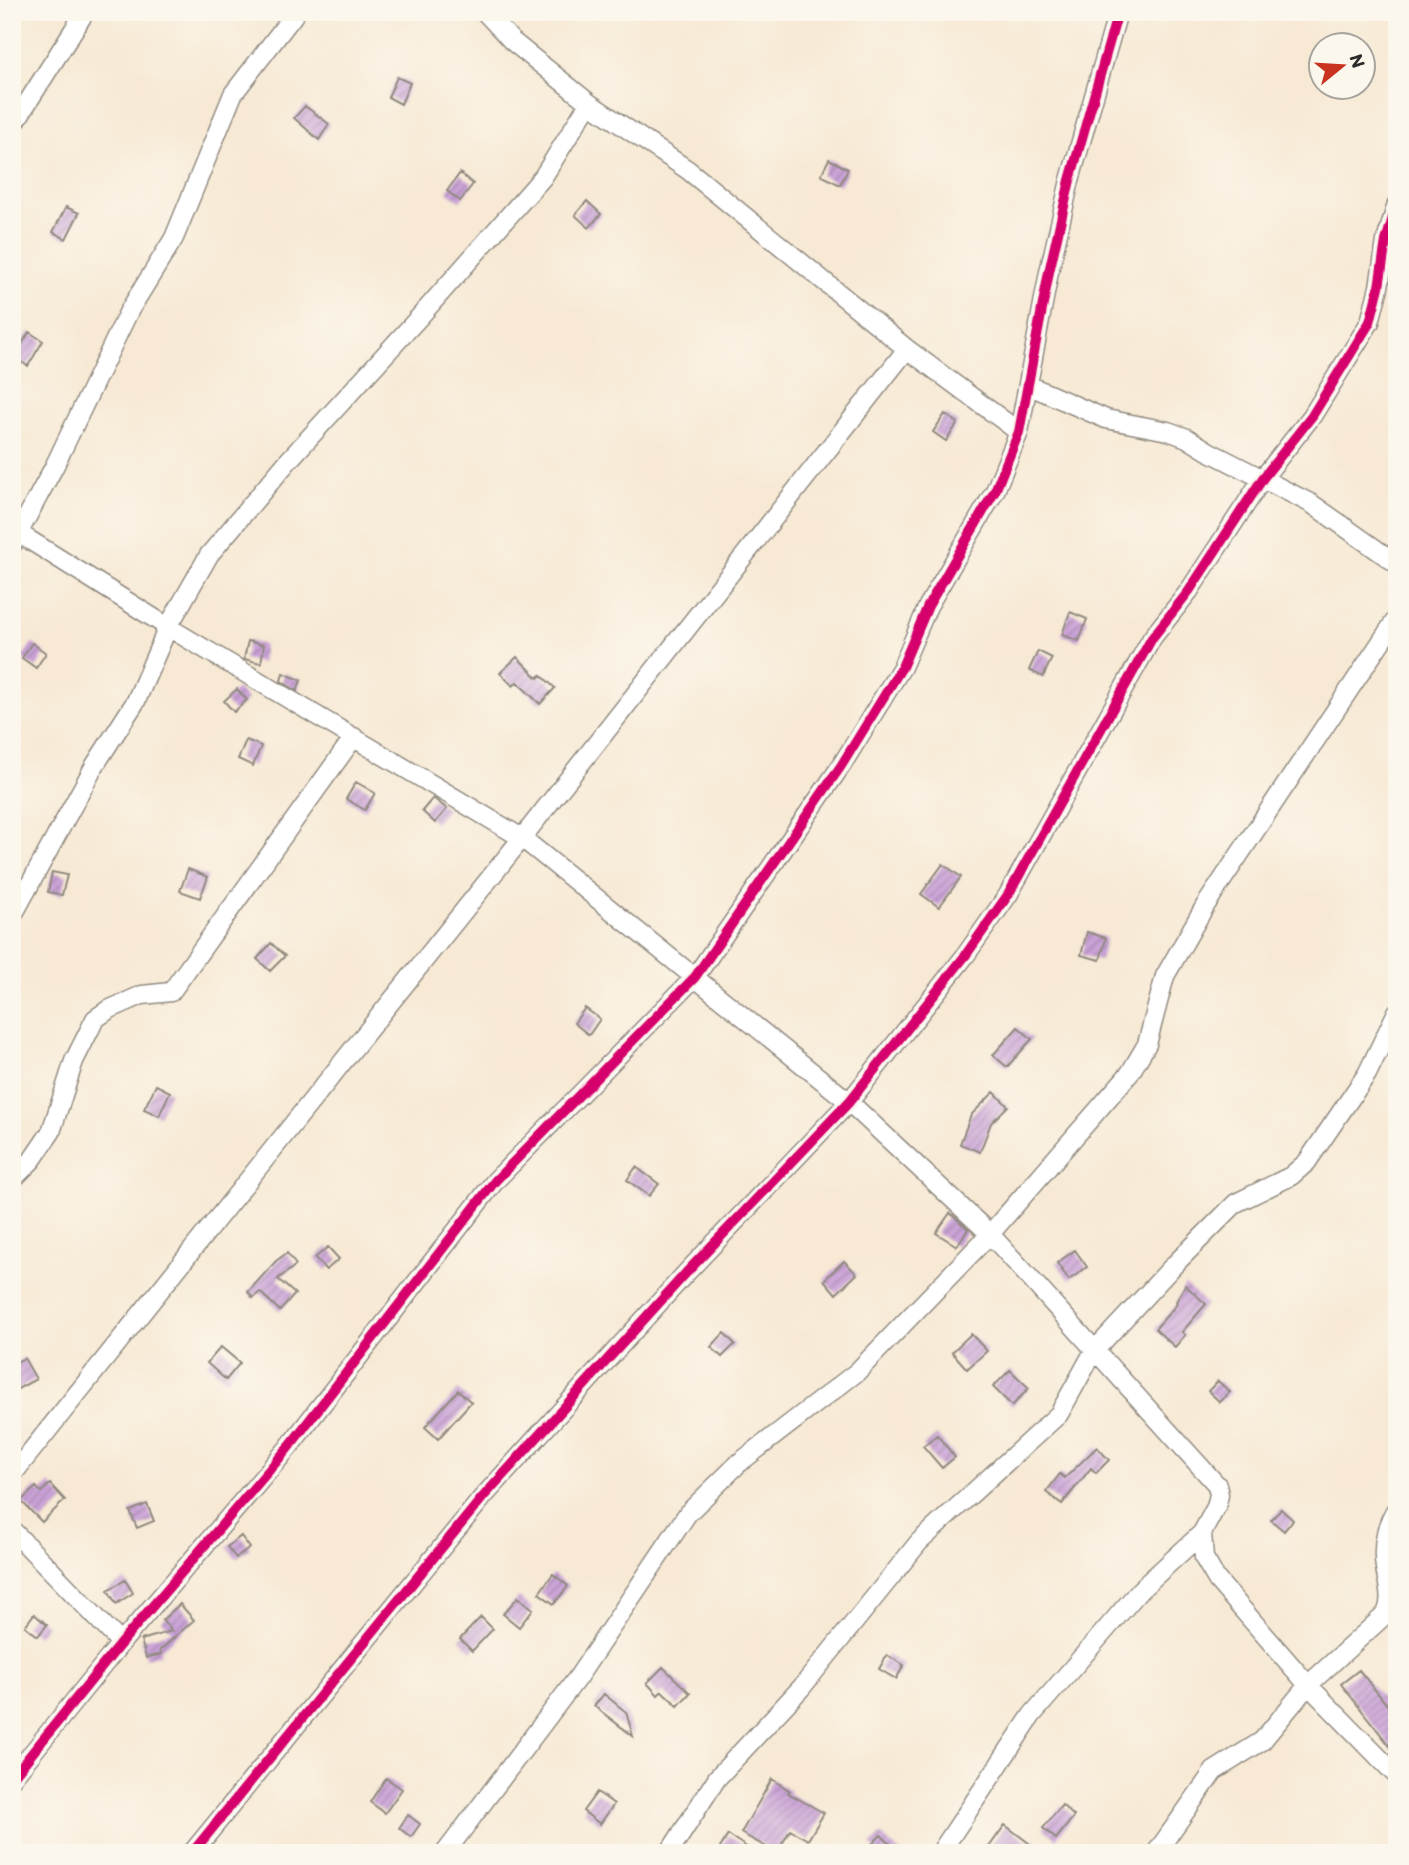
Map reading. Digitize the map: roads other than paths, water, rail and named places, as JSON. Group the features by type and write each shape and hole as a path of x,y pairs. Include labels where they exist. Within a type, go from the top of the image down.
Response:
{"street":[{"path":"12,127 85,12"},
{"path":"296,12 233,94 174,238 129,311 54,467 14,536 523,838 849,1102 990,1234 1217,1485 1219,1496 1216,1507 1202,1533 1140,1590 1032,1715 940,1853"},
{"path":"485,12 512,41 589,103 688,170 907,349 1019,432"},
{"path":"12,1778 121,1643 288,1448 495,1181 695,977 841,766 902,667 928,606 995,491 1019,432 1049,271 1070,180 1118,12"},
{"path":"12,917 95,765 136,701 169,627 209,555 288,461 543,177 589,103"},
{"path":"192,1853 483,1497 685,1273 849,1102 965,956 1008,895 1152,638 1189,591 1263,478 1312,416 1370,322 1386,241 1397,204"},
{"path":"12,1475 523,838 907,349"},
{"path":"1028,385 1106,419 1167,431 1187,438 1312,504 1397,564"},
{"path":"445,1853 578,1677 688,1513 739,1463 857,1372 990,1234 1130,1073 1147,1044 1165,976 1205,906 1397,618"},
{"path":"12,1181 32,1160 51,1132 74,1061 95,1019 108,1010 142,995 171,992 354,737"},
{"path":"669,1853 717,1778 802,1687 919,1542 1059,1414 1094,1351 1236,1203 1290,1176 1307,1162 1367,1073 1397,1012"},
{"path":"1156,1853 1214,1771 1262,1741 1308,1685 1391,1611 1383,1556 1388,1520 1397,1508"},
{"path":"12,1530 121,1643"},
{"path":"1202,1533 1204,1558 1217,1580 1308,1685 1397,1776"}]}
